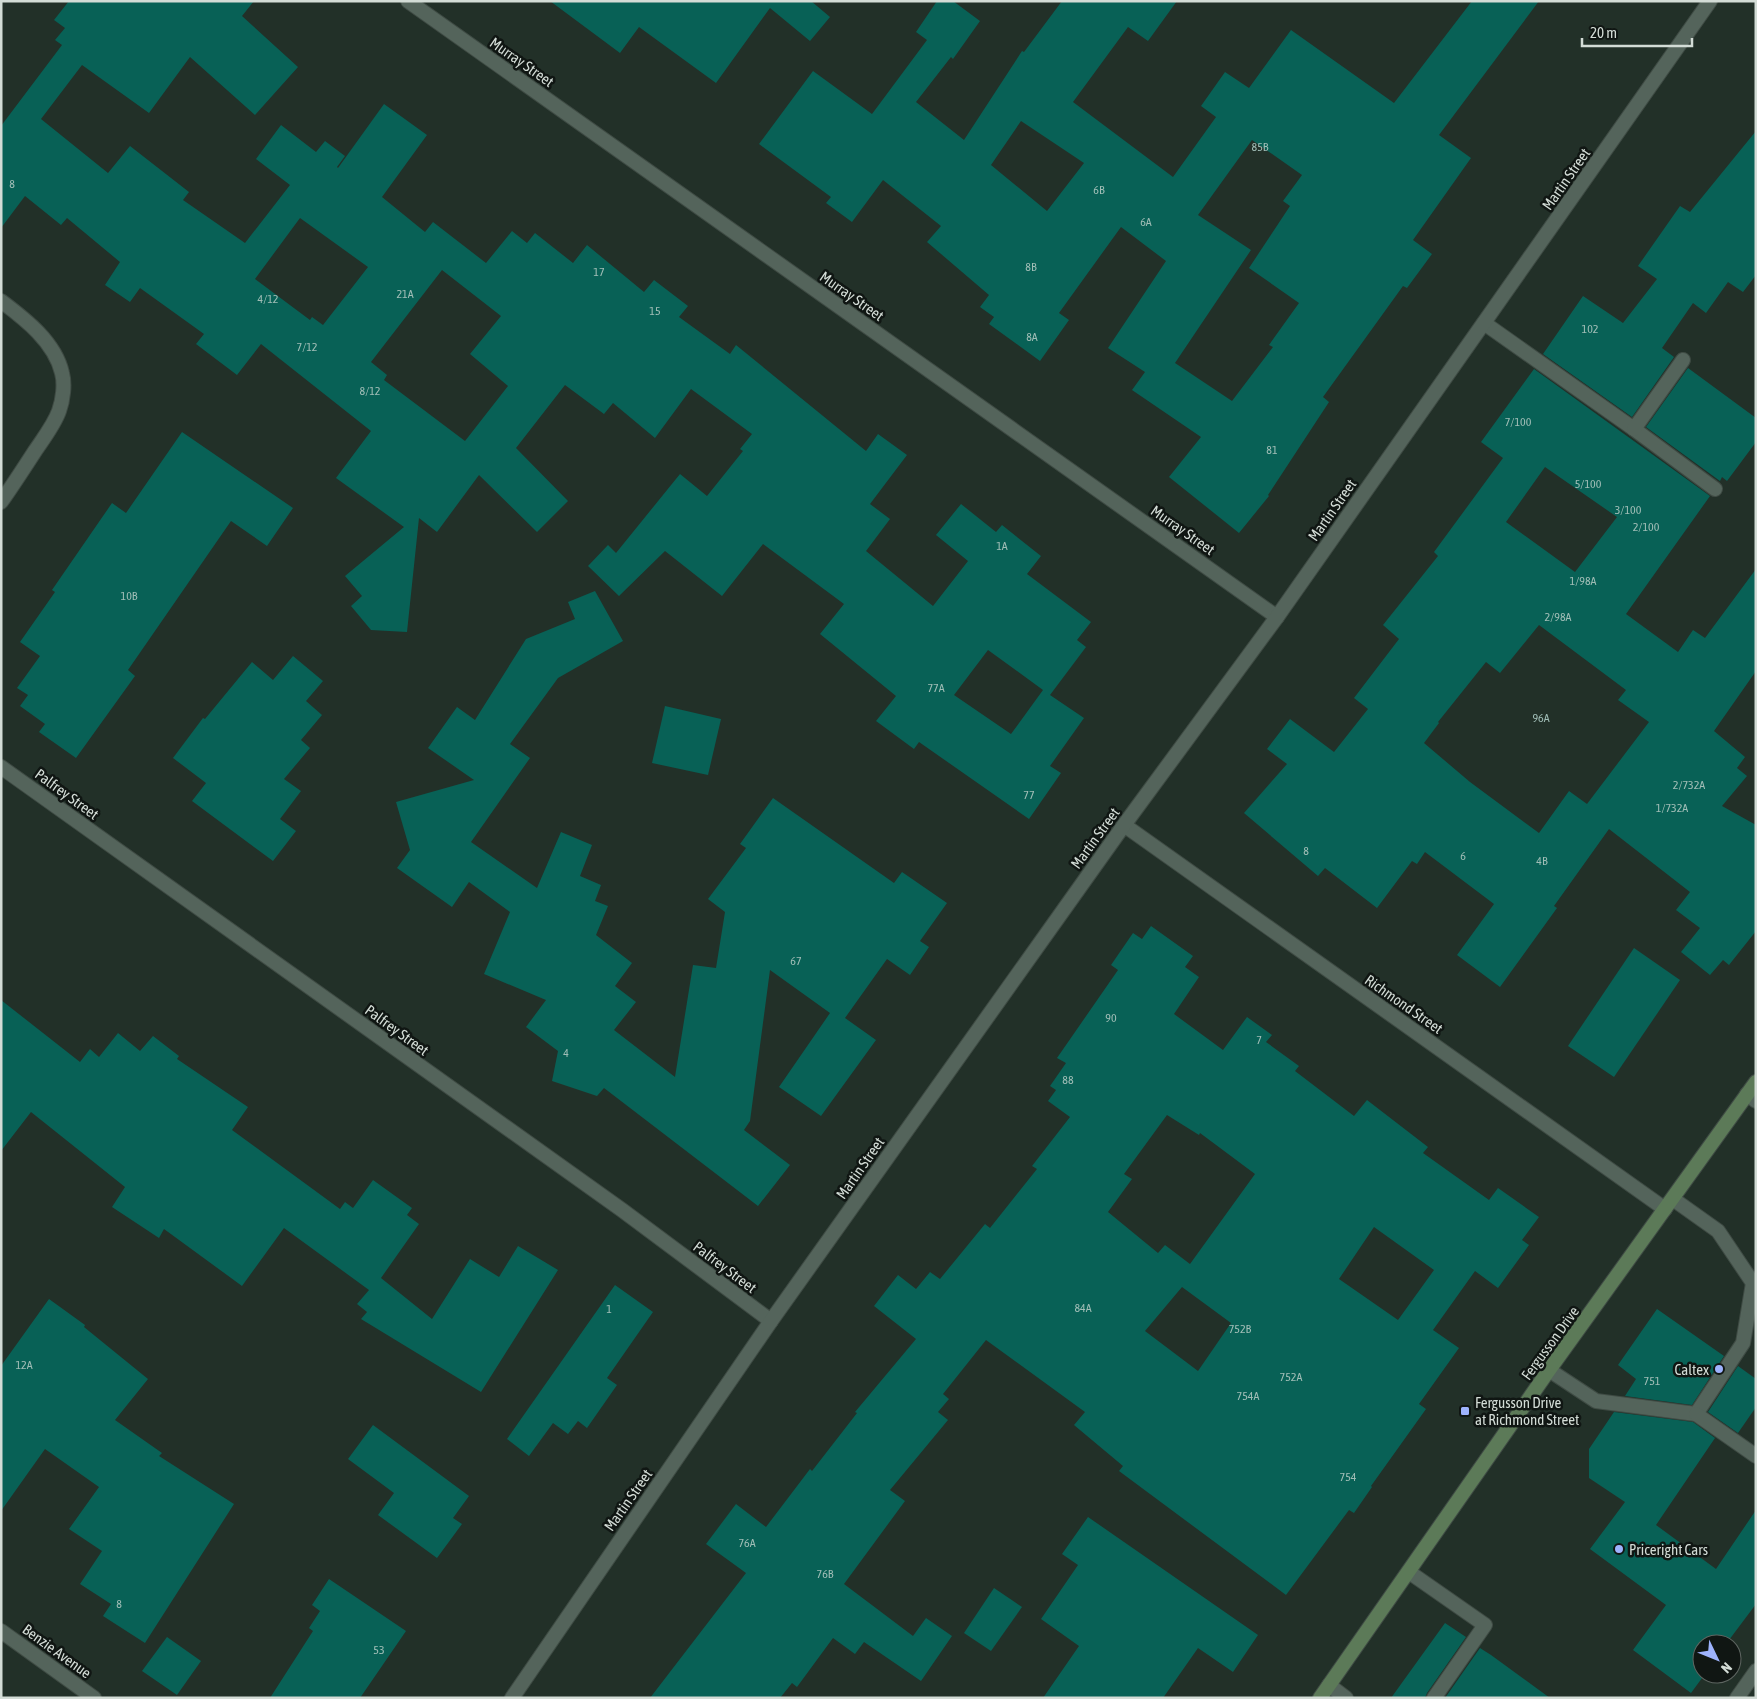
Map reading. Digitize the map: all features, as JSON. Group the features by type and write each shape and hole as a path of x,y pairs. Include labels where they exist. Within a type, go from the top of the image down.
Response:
{"main road":[{"name":"Fergusson Drive","path":"1320,1698 1549,1370 1669,1204 1751,1097 1756,1082"}],"street":[{"name":"Murray Street","path":"408,1 1277,617"},
{"name":"Martin Street","path":"512,1698 771,1321 1124,825 1277,617 1710,1"},
{"path":"1,300 39,333 54,353 62,373 63,389 59,411 44,438 1,502"},
{"path":"1484,323 1715,489"},
{"path":"1634,429 1683,360"},
{"name":"Palfrey Street","path":"1,767 622,1210 771,1321"},
{"name":"Richmond Street","path":"1124,825 1669,1204 1718,1232 1754,1279"},
{"path":"1696,1414 1749,1342 1754,1279"},
{"path":"1549,1370 1596,1401 1696,1414 1756,1456"},
{"path":"1409,1572 1486,1625 1434,1698"},
{"name":"Benzie Avenue","path":"1,1631 94,1698"},
{"path":"1737,1698 1756,1671"},
{"path":"1329,1686 1346,1698"}],"building":[{"path":"69,1 254,1 242,16 298,67 255,115 190,57 149,113 82,65 41,119 108,173 130,146 189,192 183,200 245,243 290,185 256,159 281,125 316,152 325,141 345,156 338,168 384,104 427,135 382,197 425,232 433,222 486,263 512,231 527,243 535,233 573,263 587,245 644,292 654,280 688,306 679,317 730,354 736,345 866,451 878,434 907,455 870,504 890,519 866,551 933,606 968,561 936,535 961,504 996,532 1002,525 1041,556 1027,574 1091,622 1077,640 1086,647 1050,695 1084,718 1050,766 1061,773 1029,819 919,742 914,749 876,721 896,696 820,634 844,604 763,544 722,596 665,551 619,596 588,566 608,545 616,553 680,474 707,496 743,451 740,449 752,434 691,389 655,438 613,403 604,414 565,385 516,448 568,501 537,532 479,475 437,532 419,518 407,632 371,630 351,606 362,596 345,576 404,527 336,478 371,431 261,344 237,375 196,344 204,334 140,288 130,302 105,285 120,262 67,218 61,225 25,196 1,228 1,126 62,45 55,40 65,28 54,20","holes":["300,218 368,267 323,325 312,317 310,320 255,279","442,270 501,316 470,354 508,386 465,441 384,380 387,375 371,362","988,650 1043,690 1011,734 954,695"]},
{"path":"550,1 811,1 830,17 810,41 770,8 716,83 639,27 620,53"},
{"path":"937,1 953,1 980,21 953,59 951,57 916,102 964,140 1022,51 1024,52 1062,1 1177,1 1148,41 1128,27 1073,102 1173,177 1216,117 1201,106 1225,72 1249,88 1291,30 1394,103 1472,1 1539,1 1439,135 1471,158 1413,240 1432,254 1407,288 1403,286 1323,397 1329,402 1269,496 1239,533 1169,477 1201,437 1132,390 1145,372 1108,348 1166,261 1121,227 1059,313 1069,320 1040,361 989,324 994,317 980,307 989,295 927,242 941,226 883,180 852,222 826,203 831,197 759,144 813,71 872,114 927,40 916,32","holes":["1021,121 1084,163 1047,211 991,165","1252,140 1302,175 1283,201 1290,206 1249,268 1299,303 1269,345 1273,347 1232,401 1175,363 1251,250 1198,215"]},
{"path":"1756,131 1756,275 1743,292 1728,282 1706,313 1693,303 1662,348 1674,357 1632,417 1543,354 1583,296 1623,323 1657,279 1638,266 1680,206 1690,212"},
{"path":"1688,368 1756,418 1756,442 1727,481 1722,477 1720,481 1646,427"},
{"path":"1534,369 1710,496 1626,614 1678,652 1693,630 1705,638 1756,569 1756,671 1714,731 1745,757 1737,768 1747,776 1722,806 1756,825 1756,931 1729,965 1723,960 1710,975 1681,952 1700,928 1676,910 1690,892 1609,829 1554,906 1557,908 1500,987 1457,955 1494,904 1425,852 1417,864 1412,861 1377,908 1325,868 1318,876 1244,813 1287,764 1267,749 1290,719 1334,752 1368,709 1354,698 1399,639 1383,625 1438,556 1434,552 1503,458 1481,442","holes":["1545,467 1617,517 1575,572 1506,522","1539,625 1626,690 1618,700 1649,722 1587,804 1569,791 1539,833 1470,782 1424,743 1438,722 1486,662 1500,673"]},
{"path":"182,432 293,508 267,546 231,521 128,670 135,676 76,758 39,732 45,724 20,706 28,695 17,688 40,656 20,642 55,592 52,590 112,503 126,513"},
{"path":"595,591 623,641 558,678 510,744 530,758 471,842 537,888 561,832 592,845 580,876 601,885 595,901 608,906 596,935 632,963 615,986 636,1002 614,1030 675,1077 693,965 716,968 725,912 708,899 746,848 740,844 773,798 894,883 902,872 947,903 920,941 929,947 910,975 887,959 845,1018 876,1040 821,1116 779,1087 830,1013 770,970 750,1121 744,1130 790,1165 758,1206 604,1088 597,1096 552,1081 558,1051 526,1027 546,1000 484,974 510,912 469,882 452,907 397,868 410,850 396,802 474,780 428,748 457,707 475,720 526,639 575,619 568,602"},
{"path":"293,656 323,681 306,701 322,715 301,740 310,748 284,779 301,791 280,819 296,831 273,861 192,801 206,783 173,758 203,718 205,719 252,662 273,680"},
{"path":"665,706 721,719 708,775 652,763"},
{"path":"1151,926 1193,956 1185,967 1199,977 1174,1014 1223,1050 1247,1017 1272,1035 1266,1042 1299,1066 1295,1071 1354,1116 1367,1100 1428,1147 1423,1153 1489,1200 1498,1188 1539,1217 1522,1240 1529,1245 1498,1288 1475,1271 1433,1330 1459,1348 1419,1404 1426,1409 1354,1513 1349,1510 1286,1595 1119,1471 1123,1466 1074,1425 1085,1412 986,1340 943,1394 949,1399 938,1412 948,1420 890,1490 905,1501 844,1584 913,1636 926,1618 952,1636 921,1681 864,1642 855,1654 833,1638 797,1687 792,1683 780,1698 650,1698 746,1573 706,1544 736,1504 766,1527 810,1469 812,1471 857,1413 855,1412 916,1339 874,1306 898,1275 916,1289 930,1272 940,1279 985,1224 990,1228 1037,1169 1032,1166 1070,1117 1048,1101 1056,1090 1050,1086 1066,1063 1057,1058 1118,970 1111,965 1133,933 1142,939","holes":["1167,1115 1199,1135 1200,1133 1255,1174 1190,1264 1165,1245 1158,1253 1108,1212 1132,1179 1124,1174","1374,1227 1434,1270 1398,1320 1339,1279","1182,1287 1231,1323 1198,1371 1145,1331"]},
{"path":"1634,948 1680,980 1614,1077 1568,1046"},
{"path":"1,1000 80,1062 90,1049 99,1057 118,1033 140,1051 153,1036 179,1056 177,1059 248,1107 232,1130 340,1209 345,1202 353,1208 373,1180 412,1208 407,1215 419,1224 381,1278 432,1319 470,1259 499,1277 518,1246 558,1270 481,1392 361,1319 367,1312 357,1304 369,1290 284,1228 242,1286 164,1229 159,1238 112,1207 125,1187 31,1112 1,1151"},
{"path":"615,1285 653,1312 607,1378 617,1385 587,1428 578,1421 568,1434 553,1423 529,1456 507,1439"},
{"path":"49,1299 85,1325 84,1327 148,1379 115,1420 162,1453 159,1456 234,1504 145,1643 103,1616 111,1604 80,1584 102,1551 69,1529 99,1487 45,1449 1,1511 1,1366"},
{"path":"1657,1309 1724,1356 1692,1405 1625,1396 1636,1379 1618,1365"},
{"path":"1738,1366 1756,1379 1756,1407 1738,1433 1708,1412"},
{"path":"1614,1412 1693,1422 1715,1438 1656,1525 1716,1569 1756,1510 1756,1604 1734,1634 1692,1634 1692,1684 1698,1684 1691,1693 1633,1650 1666,1605 1590,1549 1625,1502 1589,1478 1589,1449"},
{"path":"373,1425 469,1496 453,1518 462,1524 437,1558 378,1515 394,1493 348,1459"},
{"path":"1088,1517 1258,1635 1233,1672 1198,1648 1163,1698 1043,1698 1079,1646 1041,1619 1078,1565 1062,1554"},
{"path":"329,1579 406,1631 360,1698 270,1698 313,1631 309,1628 320,1611 312,1605"},
{"path":"994,1588 1022,1607 991,1651 964,1633"},
{"path":"1445,1623 1466,1637 1425,1698 1391,1698"},
{"path":"167,1637 201,1661 177,1695 142,1671"},
{"path":"1480,1648 1491,1655 1550,1698 1445,1698"}],"place":[{"name":"Caltex","path":"1719,1369"},
{"name":"Fergusson Drive at Richmond Street","path":"1465,1411"},
{"name":"Priceright Cars","path":"1619,1549"}]}
